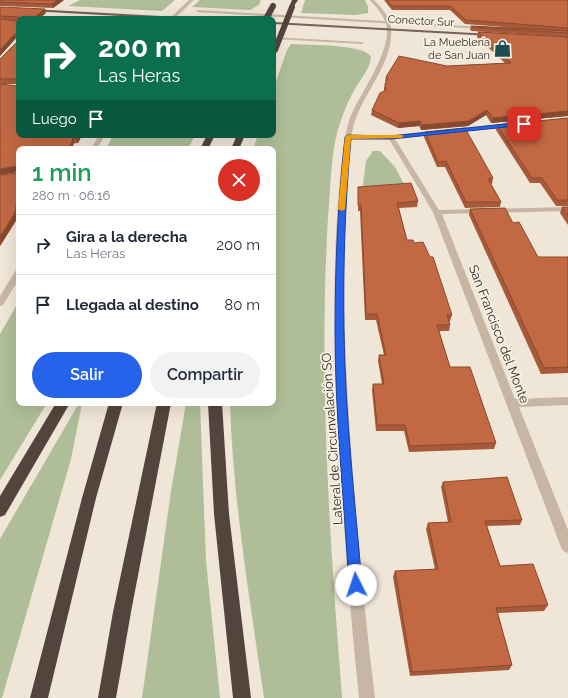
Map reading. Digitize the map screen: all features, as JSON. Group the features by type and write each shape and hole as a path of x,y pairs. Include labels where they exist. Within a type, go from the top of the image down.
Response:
{"highway":[{"path":"268,16 276,0"},
{"path":"276,47 295,0"},
{"path":"0,510 61,406"},
{"path":"39,698 89,498 115,406"},
{"path":"107,698 122,612 163,406"},
{"path":"215,406 224,543 242,698"}],"main road":[{"path":"24,10 135,16"},
{"path":"31,16 39,16"},
{"name":"Conector Sur","path":"276,23 388,28 498,38"},
{"name":"Conector Sur","path":"276,30 388,28"}],"street":[{"path":"174,16 192,0"},
{"path":"372,0 388,28"},
{"path":"198,11 254,16"},
{"path":"276,18 388,28 490,28"},
{"name":"Lateral de Circunvalación SO","path":"367,698 356,585 340,369 340,262 342,198 348,137 355,115 385,56 388,28"},
{"path":"276,38 362,43"},
{"path":"348,137 391,137 514,125"},
{"name":"San Francisco del Monte","path":"391,137 437,212 568,547"},
{"path":"437,212 568,209"},
{"path":"0,303 16,277"},
{"path":"511,402 568,401"}],"green space":[{"path":"80,0 175,0 162,11 68,6"},
{"path":"200,0 261,0 259,5 250,10 192,7"},
{"path":"305,0 365,0 368,7 368,13 356,15 301,13"},
{"path":"291,44 347,47 367,53 371,57 367,69 348,102 337,133 331,170 326,253 326,444 342,698 264,698 238,514 230,406 276,406 276,146 254,146 257,138 276,138 276,81 287,50"},
{"path":"112,138 194,138 190,146 108,146"},
{"path":"373,151 380,151 395,167 407,190 362,193 366,161"},
{"path":"16,306 16,406 45,406 0,480 0,334"},
{"path":"77,406 81,406 71,459 2,698 0,698 0,539"},
{"path":"185,406 200,406 206,561 220,698 142,698 171,491"}],"building":[{"path":"0,0 58,0 52,4 0,2"},
{"path":"387,0 568,0 568,28 466,20 450,6 392,6"},
{"path":"0,7 45,9 36,16 0,16"},
{"path":"0,19 16,21 16,34 0,50"},
{"path":"471,26 568,31 568,33 473,27"},
{"path":"478,32 568,37 568,111 493,118 487,110 469,121 422,125 420,121 399,123 372,110 380,93 386,90 385,84 388,78 386,77 399,56 447,66 511,63"},
{"path":"16,43 16,79 0,79 0,59"},
{"path":"0,84 16,86 16,138 73,138 70,146 16,146 16,166 0,169"},
{"path":"568,118 568,200 557,200 542,178 532,178 497,125"},
{"path":"465,128 493,178 488,179 501,202 466,202 446,161 438,162 425,132"},
{"path":"16,173 15,213 0,237 0,175"},
{"path":"411,183 418,201 397,203 407,240 413,240 414,243 423,242 430,257 433,257 452,315 447,315 450,325 437,325 450,367 470,367 496,443 410,446 405,425 377,425 373,384 384,384 379,355 386,355 377,314 366,314 361,205 358,205 358,187"},
{"path":"562,207 568,207 568,216"},
{"path":"505,208 513,223 519,222 538,257 568,257 568,367 544,368 470,209"},
{"path":"507,477 522,520 485,521 500,566 533,564 548,605 496,608 512,665 412,672 395,571 438,569 428,523 451,522 443,482"}],"slow traffic":[{"path":"342,209 344,166 348,137 401,136"}],"place":[{"name":"La Mueblería de San Juan","path":"503,48"}],"route":[{"path":"356,585 343,414 339,331 342,198 348,137 391,137 524,124"}]}
